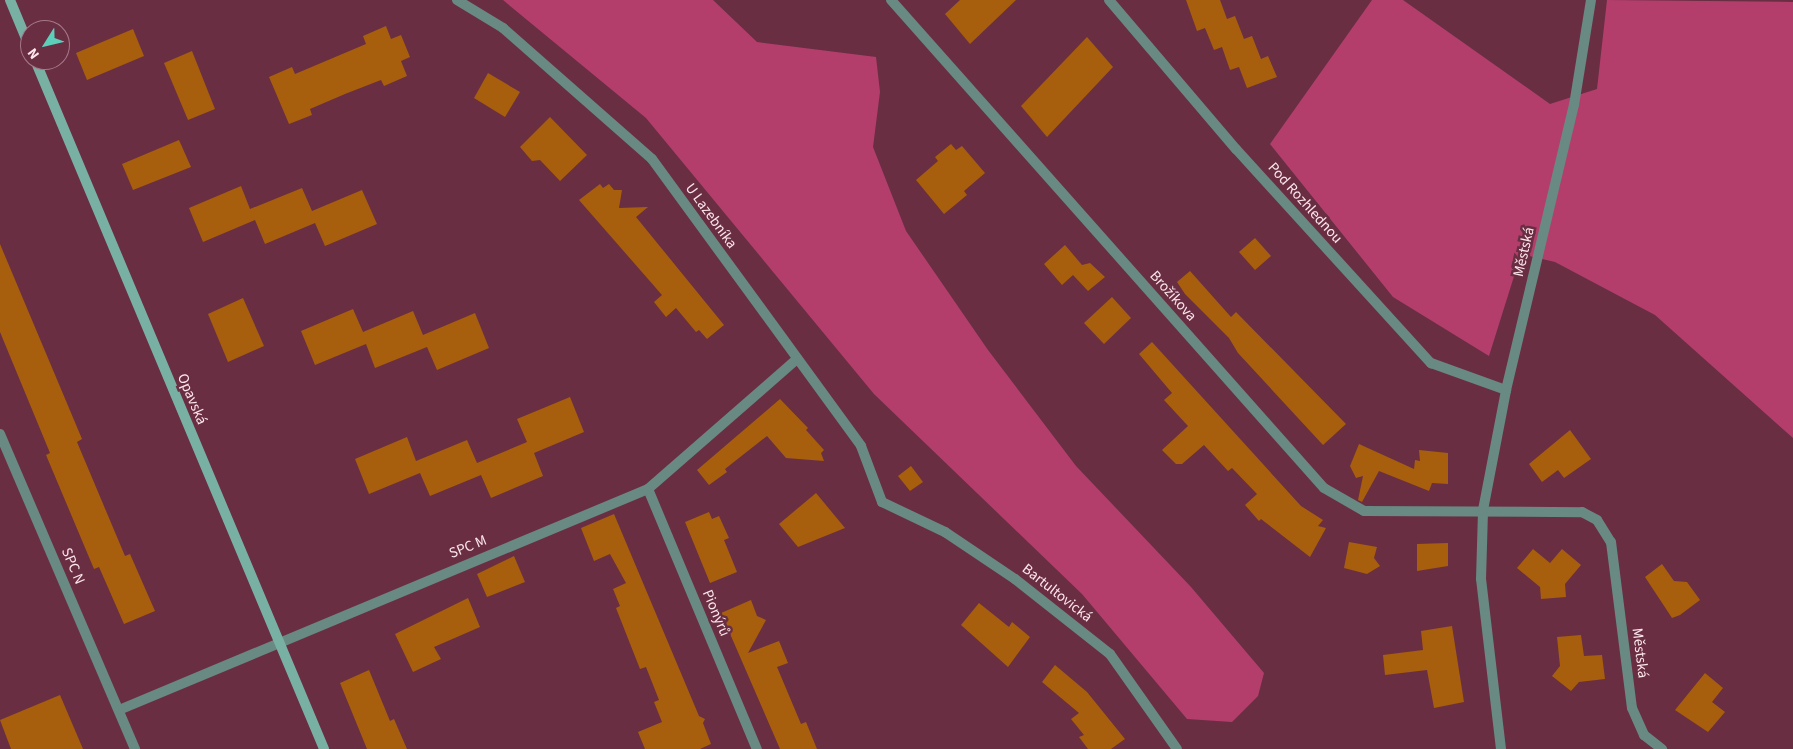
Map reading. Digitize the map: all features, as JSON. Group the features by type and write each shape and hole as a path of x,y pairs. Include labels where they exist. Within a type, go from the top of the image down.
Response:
{"main road":[{"path":"10,0 20,24"},
{"name":"Opavská","path":"39,70 324,749"}],"street":[{"name":"U Lazebníka","path":"457,0 503,28 652,160 861,446 882,502"},
{"name":"Brožíkova","path":"891,0 1324,488 1364,511 1483,510"},
{"name":"Pod Rozhlednou","path":"1109,0 1236,149 1430,363 1506,390"},
{"name":"Městská","path":"1501,749 1482,579 1483,510 1506,390 1574,105 1591,0"},
{"name":"SPC M","path":"119,710 648,490 797,359"},
{"name":"SPC N","path":"0,434 135,749"},
{"name":"Pionýrů","path":"648,490 757,749"},
{"name":"Bartultovická","path":"882,502 945,532 1015,579 1110,654 1177,749"},
{"name":"Městská","path":"1483,510 1582,512 1597,520 1611,542 1632,708 1644,735 1662,749"}],"shaded area":[{"path":"503,0 713,0 757,42 876,57 880,92 873,147 906,231 988,350 1076,466 1191,587 1264,673 1258,696 1232,722 1187,719 1082,594 874,394 646,118"},
{"path":"1372,0 1403,0 1550,104 1597,89 1607,0 1793,2 1793,438 1655,315 1555,262 1521,254 1489,356 1393,297 1270,144"}],"building":[{"path":"960,0 1016,0 970,44 945,14"},
{"path":"1186,0 1220,0 1227,19 1235,16 1244,39 1252,36 1261,59 1268,56 1277,77 1247,88 1239,67 1230,70 1222,47 1214,50 1205,28 1197,31"},
{"path":"386,26 391,39 401,35 410,57 401,61 407,76 384,86 381,80 345,94 310,109 312,115 289,124 269,77 292,67 295,74 366,44 363,36"},
{"path":"133,29 144,56 87,80 76,53"},
{"path":"1087,37 1113,67 1047,137 1021,106"},
{"path":"192,51 215,109 188,120 164,63"},
{"path":"488,73 520,92 505,117 474,98"},
{"path":"550,117 587,155 560,181 540,160 532,161 520,147"},
{"path":"179,140 191,167 133,190 122,164"},
{"path":"951,144 956,150 962,146 985,173 964,191 967,195 944,214 916,180 938,161 935,157"},
{"path":"600,184 603,188 609,184 614,190 622,190 619,208 648,207 636,217 724,325 707,339 699,330 696,332 676,308 666,317 654,302 662,295 579,200"},
{"path":"241,186 250,209 302,188 312,211 362,190 377,224 325,246 315,223 265,244 255,220 203,242 189,208"},
{"path":"1255,238 1271,256 1255,270 1239,252"},
{"path":"0,244 82,439 77,442 125,556 130,554 155,611 124,624 99,567 94,569 46,455 50,453 0,332"},
{"path":"1065,245 1082,265 1090,263 1105,277 1088,291 1073,275 1062,285 1044,264"},
{"path":"1190,271 1231,317 1236,312 1346,424 1323,445 1238,353 1229,338 1185,294 1177,282"},
{"path":"1112,297 1131,318 1104,344 1084,323"},
{"path":"243,298 264,346 228,362 208,314"},
{"path":"353,309 363,332 413,311 423,335 475,313 489,348 437,370 427,347 375,368 366,344 315,365 301,331"},
{"path":"1152,342 1301,506 1323,520 1318,526 1326,528 1310,557 1261,519 1259,521 1245,505 1257,494 1232,468 1228,471 1204,445 1182,464 1176,464 1162,450 1188,426 1164,400 1172,393 1139,354"},
{"path":"570,397 584,432 534,453 543,476 491,498 481,475 430,496 420,473 369,494 355,459 407,437 416,461 467,440 477,463 527,442 517,419"},
{"path":"780,399 808,428 806,430 824,450 821,453 824,461 786,458 767,436 725,469 727,472 709,485 697,470"},
{"path":"1570,430 1591,459 1564,478 1558,470 1542,482 1529,464"},
{"path":"1359,444 1414,469 1415,460 1420,461 1419,450 1448,453 1448,484 1432,483 1429,491 1379,471 1362,502 1358,500 1363,476 1356,478 1350,466"},
{"path":"911,466 923,482 910,491 898,476"},
{"path":"816,493 845,528 798,547 779,524"},
{"path":"709,512 712,519 719,516 729,538 724,540 737,572 710,583 685,522"},
{"path":"614,514 699,716 705,719 703,723 711,744 700,749 645,749 638,732 662,722 654,702 659,700 646,667 640,669 616,608 620,606 613,589 626,583 610,554 594,561 581,528"},
{"path":"1349,542 1377,547 1374,558 1380,566 1367,574 1344,568"},
{"path":"1448,543 1448,566 1417,571 1417,544"},
{"path":"1533,549 1550,563 1562,549 1581,565 1565,584 1566,597 1541,599 1540,587 1517,568"},
{"path":"514,556 525,582 487,597 477,574"},
{"path":"1662,564 1674,581 1687,582 1700,600 1680,615 1672,618 1645,577"},
{"path":"468,598 480,627 434,647 441,659 413,672 395,634"},
{"path":"751,600 757,616 766,620 748,653 779,641 788,663 777,667 801,724 806,722 817,749 780,749 721,613"},
{"path":"979,603 1009,627 1012,622 1030,637 1008,667 961,625"},
{"path":"1452,626 1464,702 1434,708 1427,670 1385,675 1383,655 1423,650 1421,631"},
{"path":"1581,635 1584,656 1602,655 1605,679 1579,682 1571,691 1552,676 1560,666 1557,637"},
{"path":"1055,665 1087,692 1125,739 1111,749 1088,749 1079,737 1084,735 1071,719 1079,713 1042,682"},
{"path":"369,670 390,721 394,719 407,749 367,749 340,683"},
{"path":"1705,673 1723,688 1712,702 1725,712 1708,732 1675,710"},
{"path":"60,695 83,749 11,749 0,720"}]}
